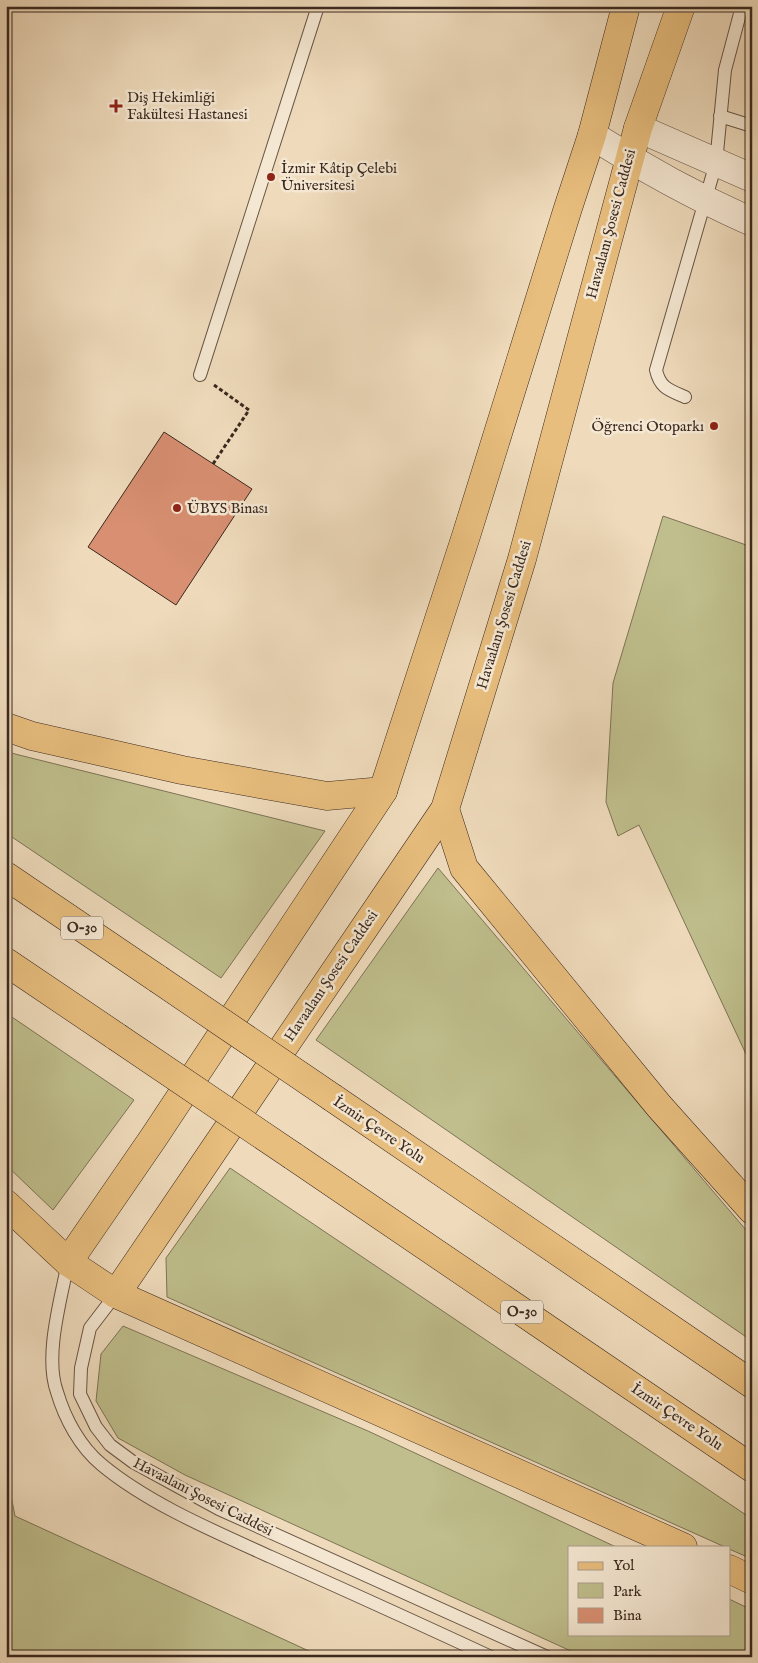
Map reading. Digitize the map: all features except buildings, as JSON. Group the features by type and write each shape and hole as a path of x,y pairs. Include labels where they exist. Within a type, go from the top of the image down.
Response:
{"main road":[{"name":"Havaalanı Şosesi Caddesi","path":"68,1262 154,1137 383,791 466,536 592,135 626,6"},
{"name":"Havaalanı Şosesi Caddesi","path":"116,1294 445,809 522,559 629,158 681,6"},
{"path":"6,727 32,736 182,770 327,796 383,791"},
{"path":"445,809 464,868 659,1106 752,1210"},
{"name":"İzmir Çevre Yolu","path":"6,876 752,1384"},
{"name":"İzmir Çevre Yolu","path":"6,962 752,1468"},
{"path":"6,1204 68,1262 116,1294 681,1546"},
{"path":"730,1569 752,1580"}],"street":[{"path":"638,128 752,178"},
{"path":"592,135 706,201 752,222"}],"lane":[{"path":"200,375 318,6"},
{"path":"685,397 660,384 656,370 716,163 725,70 742,6"},
{"path":"720,116 752,126"},
{"name":"Havaalanı Şosesi Caddesi","path":"68,1262 57,1316 52,1357 56,1390 66,1416 83,1445 102,1465 134,1488 201,1525 492,1657"},
{"name":"Havaalanı Şosesi Caddesi","path":"116,1294 90,1328 81,1368 80,1394 96,1426 110,1446 133,1462 219,1509 547,1657"}],"path":[{"path":"200,375 249,410 213,464"}],"green space":[{"path":"663,516 752,547 752,1067 639,825 618,836 606,802 613,683"},
{"path":"6,751 325,831 221,978 6,833"},
{"path":"438,868 752,1237 752,1341 316,1040"},
{"path":"6,1013 134,1100 53,1210 6,1165"},
{"path":"230,1168 752,1519 752,1559 730,1549 730,1546 723,1546 167,1297 166,1258"},
{"path":"123,1326 368,1431 614,1546 568,1546 568,1636 730,1636 730,1599 752,1610 752,1657 584,1657 185,1475 118,1438 96,1401 101,1354"},
{"path":"6,1470 15,1516 322,1657 6,1657"}],"place":[{"name":"Diş Hekimliği Fakültesi Hastanesi","path":"116,106"},
{"name":"İzmir Kâtip Çelebi Üniversitesi","path":"271,177"},
{"name":"Öğrenci Otoparkı","path":"714,426"},
{"name":"ÜBYS Binası","path":"177,508"}]}
